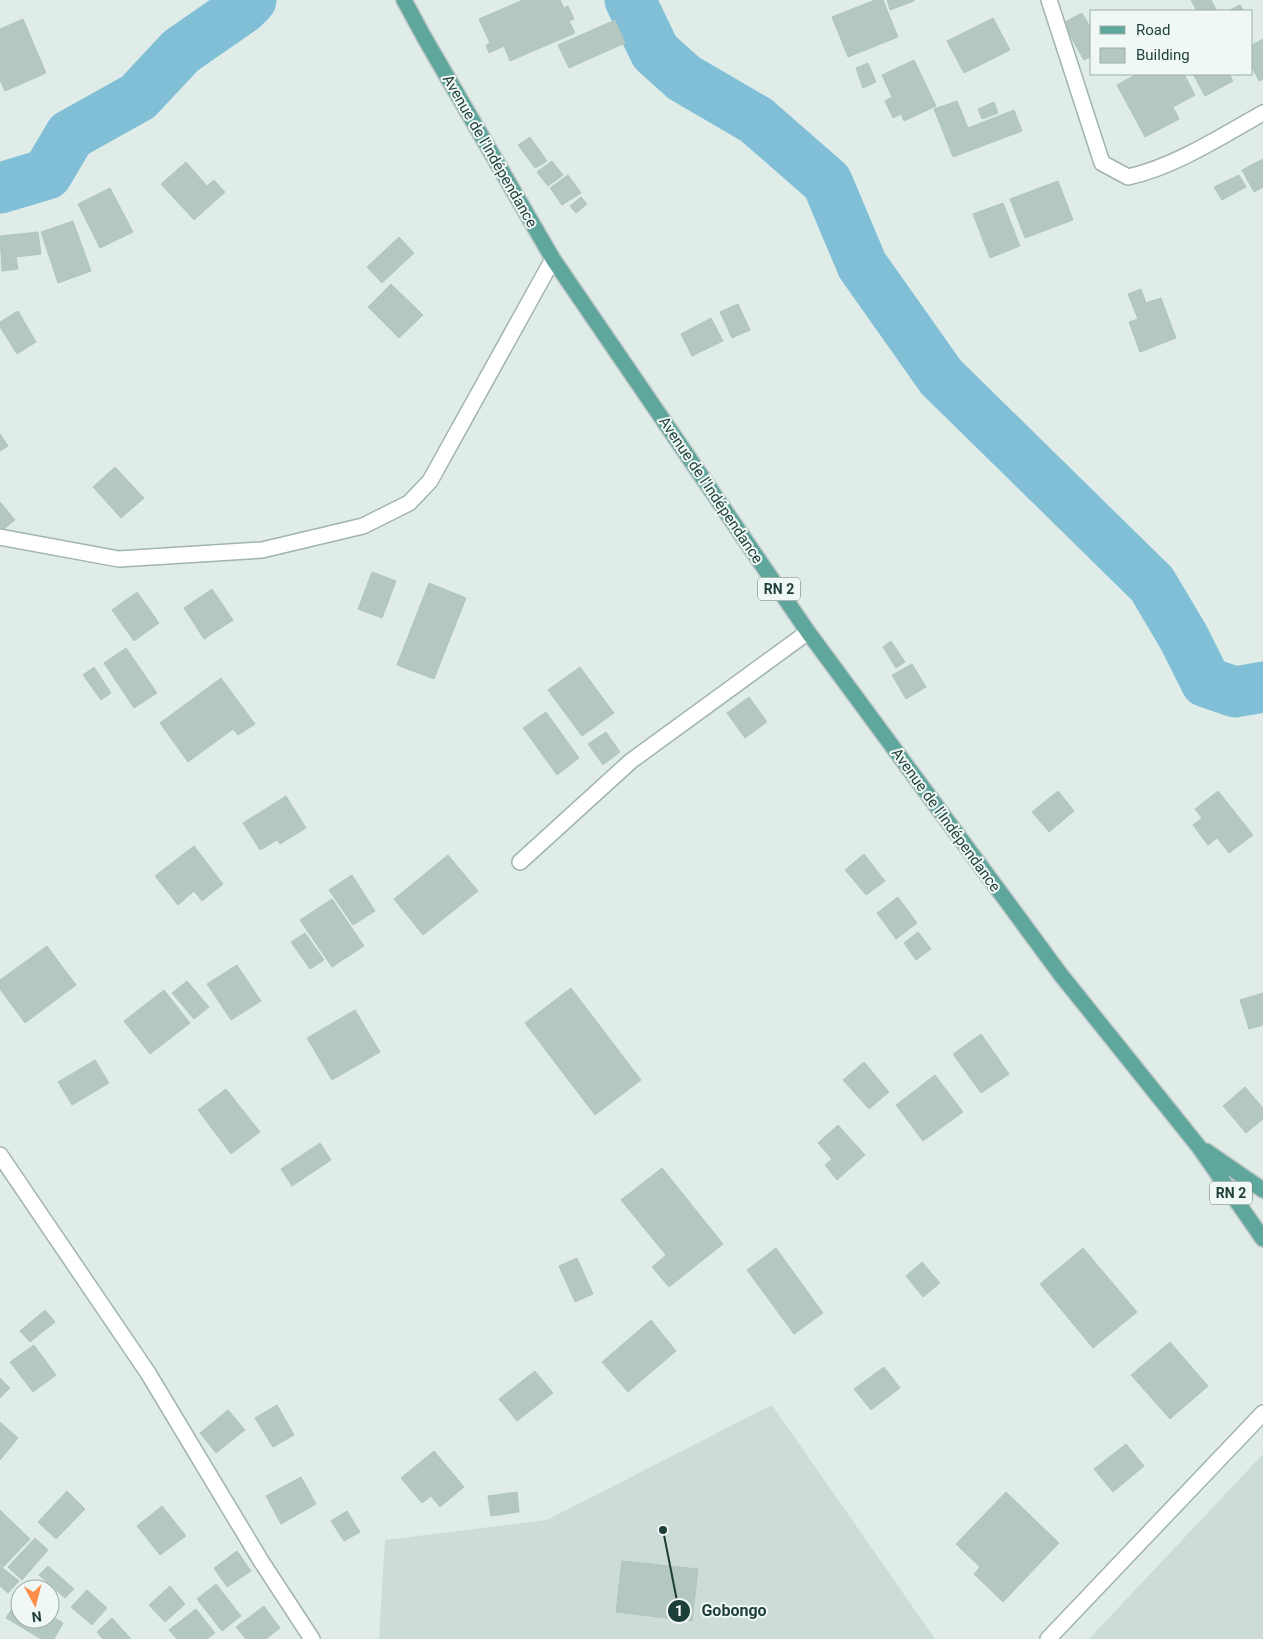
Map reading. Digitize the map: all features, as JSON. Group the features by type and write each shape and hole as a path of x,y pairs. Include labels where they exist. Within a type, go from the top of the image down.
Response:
{"main road":[{"name":"Avenue de l'Indépendance","path":"404,0 554,259 808,632 1061,975 1200,1147 1263,1239"},
{"name":"Avenue de l'Indépendance","path":"1200,1147 1263,1190"}],"street":[{"path":"1049,0 1102,163 1128,177 1144,173 1206,145 1263,113"},
{"path":"0,537 119,559 262,550 363,526 409,503 430,481 554,259"},
{"path":"520,862 630,761 808,632"},
{"path":"0,1155 148,1373 261,1561 312,1639"},
{"path":"1048,1639 1263,1413"}],"shaded area":[{"path":"772,1405 935,1639 379,1639 385,1540 547,1520"},
{"path":"1263,1454 1263,1639 1089,1639"}],"building":[{"path":"523,0 560,0 564,8 568,6 574,19 569,21 575,33 510,61 504,46 489,53 486,45 490,43 479,19"},
{"path":"875,0 883,0 898,37 848,57 832,17"},
{"path":"887,0 914,0 914,1 890,10"},
{"path":"1191,0 1211,0 1216,10 1196,10"},
{"path":"1240,5 1243,10 1230,10"},
{"path":"1082,13 1090,24 1090,57 1084,60 1063,23"},
{"path":"993,18 1010,50 964,73 947,41"},
{"path":"23,19 46,73 5,91 0,80 0,29"},
{"path":"615,20 625,43 569,68 558,45"},
{"path":"1263,39 1263,79 1259,81 1253,69 1253,44"},
{"path":"914,60 936,106 904,121 901,114 893,118 885,101 892,97 882,75"},
{"path":"868,63 876,82 863,88 856,68"},
{"path":"1135,75 1185,75 1195,95 1173,107 1179,119 1145,137 1117,85"},
{"path":"1194,75 1230,75 1233,81 1205,96"},
{"path":"957,101 968,128 1014,110 1022,131 953,157 934,109"},
{"path":"994,102 998,113 982,119 978,109"},
{"path":"530,137 547,161 535,168 518,145"},
{"path":"1263,159 1263,187 1254,192 1242,170"},
{"path":"552,161 563,175 548,186 537,172"},
{"path":"186,162 207,186 214,180 225,192 194,220 161,184"},
{"path":"568,175 581,193 562,205 550,188"},
{"path":"1239,175 1246,187 1222,200 1214,187"},
{"path":"1058,181 1073,220 1025,238 1010,199"},
{"path":"110,188 133,232 100,248 78,204"},
{"path":"581,197 587,204 576,213 570,206"},
{"path":"1003,203 1020,246 990,258 973,214"},
{"path":"73,221 91,271 58,283 41,232"},
{"path":"38,232 41,254 16,257 18,269 2,271 0,236"},
{"path":"399,237 414,253 382,283 367,267"},
{"path":"391,284 423,315 399,338 368,307"},
{"path":"1141,289 1146,303 1161,298 1176,338 1140,352 1129,322 1138,319 1128,294"},
{"path":"738,304 750,330 732,338 720,312"},
{"path":"18,311 36,342 17,354 0,327 0,322"},
{"path":"711,318 723,341 692,356 681,334"},
{"path":"0,434 8,446 0,451"},
{"path":"115,467 144,498 121,518 93,487"},
{"path":"0,502 15,520 0,532"},
{"path":"372,572 396,581 382,618 358,609"},
{"path":"429,583 466,598 434,679 397,665"},
{"path":"212,589 233,620 204,639 184,608"},
{"path":"137,592 159,623 134,641 112,610"},
{"path":"891,641 905,662 896,668 883,647"},
{"path":"126,648 157,693 134,708 104,663"},
{"path":"912,664 926,687 906,699 892,675"},
{"path":"94,667 111,693 101,700 83,675"},
{"path":"580,667 614,713 582,736 548,690"},
{"path":"221,678 255,724 238,735 233,729 188,762 160,723"},
{"path":"749,697 767,722 745,738 727,713"},
{"path":"546,712 579,758 557,775 523,728"},
{"path":"606,732 620,752 603,765 588,744"},
{"path":"1058,791 1074,811 1049,832 1032,812"},
{"path":"1218,791 1253,835 1229,853 1217,838 1208,845 1193,825 1202,818 1195,809"},
{"path":"286,796 306,828 280,844 277,840 260,850 243,823"},
{"path":"194,846 223,884 202,901 194,891 178,905 155,876"},
{"path":"864,854 885,881 866,895 845,870"},
{"path":"448,855 478,891 423,935 394,899"},
{"path":"352,875 375,911 353,925 329,890"},
{"path":"898,897 917,923 896,939 877,913"},
{"path":"332,899 364,946 332,967 300,920"},
{"path":"918,932 931,949 916,960 904,943"},
{"path":"305,933 324,960 310,969 291,942"},
{"path":"47,946 76,985 25,1023 0,989 0,980"},
{"path":"237,965 261,1001 231,1020 207,984"},
{"path":"187,981 209,1007 194,1019 172,993"},
{"path":"571,988 641,1080 595,1115 525,1023"},
{"path":"164,990 190,1023 150,1054 124,1021"},
{"path":"1263,993 1263,1025 1249,1029 1240,1000"},
{"path":"355,1010 380,1052 332,1080 307,1038"},
{"path":"981,1034 1009,1074 981,1093 953,1054"},
{"path":"95,1060 109,1083 72,1105 58,1082"},
{"path":"864,1062 889,1092 869,1109 843,1080"},
{"path":"935,1075 963,1112 923,1141 896,1105"},
{"path":"1245,1087 1263,1108 1263,1119 1246,1133 1223,1106"},
{"path":"226,1089 260,1132 231,1154 198,1110"},
{"path":"838,1125 865,1155 837,1180 825,1165 832,1159 818,1143"},
{"path":"320,1143 331,1160 292,1186 281,1169"},
{"path":"662,1168 723,1244 669,1287 652,1267 666,1255 621,1200"},
{"path":"776,1248 823,1313 794,1334 747,1270"},
{"path":"1083,1248 1137,1312 1093,1348 1040,1284"},
{"path":"577,1258 593,1294 575,1302 559,1266"},
{"path":"922,1262 940,1283 923,1297 906,1276"},
{"path":"45,1310 55,1322 30,1342 20,1331"},
{"path":"651,1320 676,1351 628,1392 602,1362"},
{"path":"1170,1342 1208,1386 1170,1419 1131,1375"},
{"path":"34,1345 56,1375 33,1392 10,1362"},
{"path":"884,1367 900,1388 871,1410 854,1389"},
{"path":"535,1371 553,1393 517,1421 499,1399"},
{"path":"0,1378 10,1388 0,1398"},
{"path":"277,1405 294,1435 273,1447 255,1418"},
{"path":"228,1410 245,1430 216,1453 200,1433"},
{"path":"0,1422 18,1438 0,1460"},
{"path":"1126,1444 1144,1466 1113,1492 1094,1469"},
{"path":"434,1451 464,1487 440,1507 431,1496 422,1503 401,1478"},
{"path":"301,1477 316,1504 281,1524 266,1496"},
{"path":"67,1491 85,1509 56,1539 38,1522"},
{"path":"517,1492 519,1512 491,1516 488,1496"},
{"path":"1006,1492 1059,1543 1003,1602 974,1574 980,1567 956,1544"},
{"path":"162,1506 186,1536 160,1555 137,1526"},
{"path":"0,1510 30,1539 3,1567 0,1564"},
{"path":"347,1511 360,1532 344,1541 331,1521"},
{"path":"35,1538 48,1550 23,1579 8,1567"},
{"path":"237,1551 251,1571 227,1587 214,1568"},
{"path":"622,1561 698,1569 692,1621 616,1612"},
{"path":"0,1566 16,1579 10,1579 10,1591 8,1593 0,1586"},
{"path":"48,1566 74,1589 65,1598 60,1594 60,1579 44,1579 39,1575"},
{"path":"216,1584 241,1616 222,1631 197,1599"},
{"path":"170,1586 185,1604 165,1622 149,1605"},
{"path":"87,1590 107,1608 92,1625 71,1607"},
{"path":"264,1606 280,1628 266,1639 246,1639 236,1627"},
{"path":"196,1609 215,1633 207,1639 177,1639 169,1630"},
{"path":"10,1612 10,1620 6,1618"},
{"path":"112,1618 131,1639 103,1639 97,1632"},
{"path":"24,1629 60,1629 54,1639 41,1639"}],"waterway":[{"path":"0,188 47,174 70,135 138,97 181,51 243,8 251,0"},
{"path":"630,0 655,52 684,78 756,120 827,182 862,265 941,377 1152,584 1184,638 1206,682 1235,692 1263,687"}],"place":[{"name":"Gobongo","path":"663,1530"}]}
